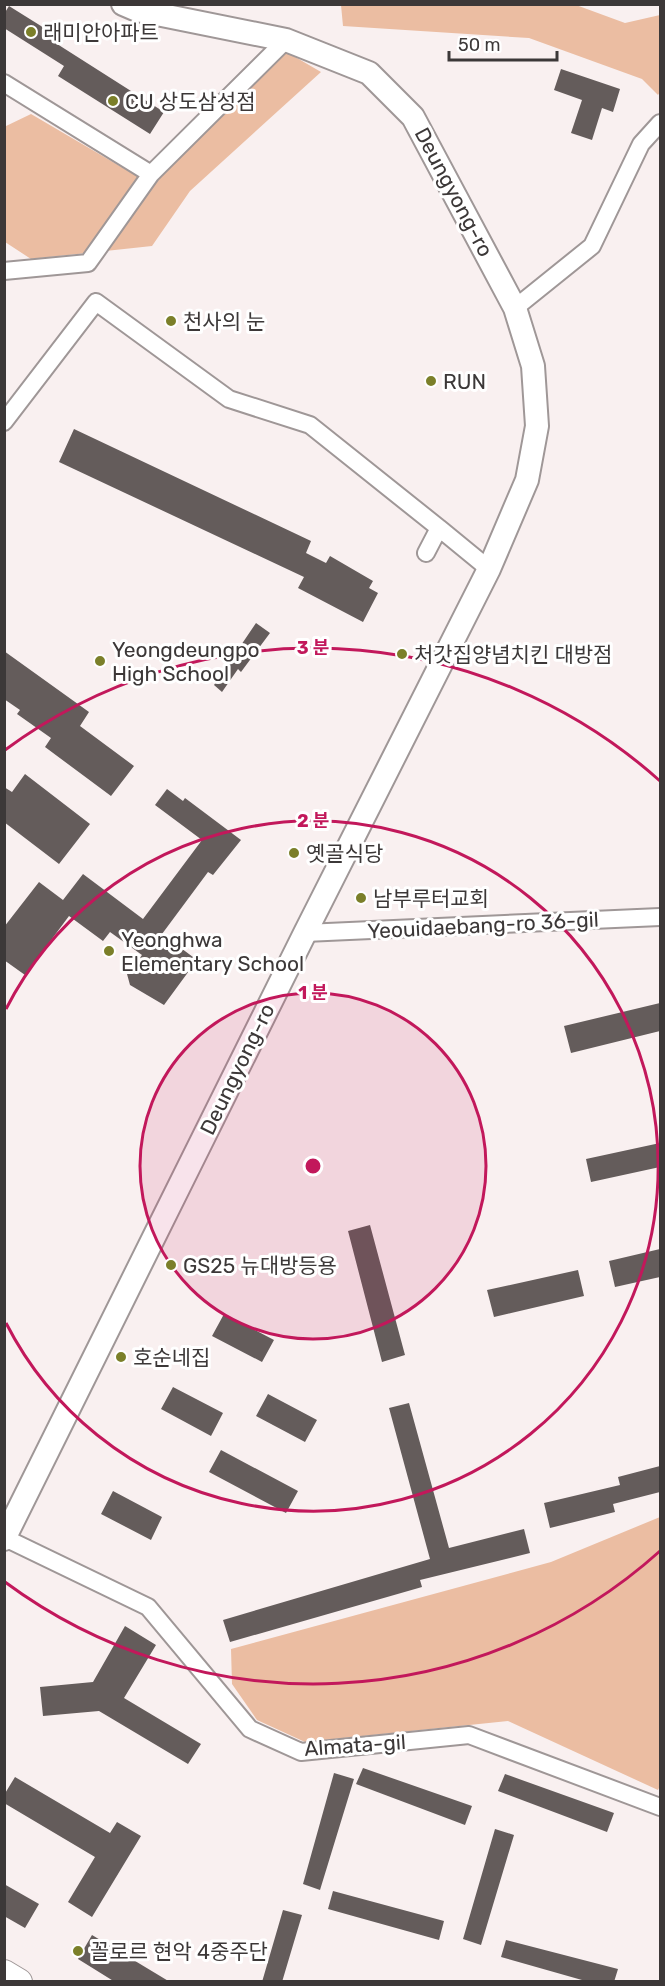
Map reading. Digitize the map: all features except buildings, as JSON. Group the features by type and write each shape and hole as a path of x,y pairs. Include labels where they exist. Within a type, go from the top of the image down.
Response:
{"main road":[{"path":"4,1973 19,1982"}],"street":[{"name":"Deungyong-ro","path":"5,1538 305,933 489,569 526,480 537,426 533,366 515,308 413,117 369,73 286,40 133,6"},
{"path":"4,271 88,263 151,174 286,40"},
{"path":"4,84 151,174"},
{"path":"515,308 592,246 641,144 660,123"},
{"path":"4,422 96,302 229,399 310,424 489,569"},
{"path":"426,553 439,528"},
{"name":"Yeouidaebang-ro 36-gil","path":"305,933 660,917"},
{"name":"Almata-gil","path":"5,1538 148,1607 250,1730 302,1752 469,1735 660,1807"}],"shaded area":[{"path":"341,5 576,5 625,23 660,15 660,92 658,95 642,79 529,38 343,26"},
{"path":"285,51 321,72 190,191 152,246 31,259 5,242 4,127 31,114 147,182"},
{"path":"660,1517 660,1786 658,1790 508,1721 305,1742 257,1720 232,1684 231,1649 551,1562"}],"place":[{"name":"래미안아파트","path":"31,32"},
{"name":"CU 상도삼성점","path":"113,101"},
{"name":"천사의 눈","path":"171,321"},
{"name":"RUN","path":"431,381"},
{"name":"처갓집양념치킨 대방점","path":"402,654"},
{"name":"Yeongdeungpo High School","path":"100,661"},
{"name":"옛골식당","path":"294,853"},
{"name":"남부루터교회","path":"361,898"},
{"name":"Yeonghwa Elementary School","path":"109,951"},
{"name":"GS25 뉴대방등용","path":"171,1265"},
{"name":"호순네집","path":"121,1357"},
{"name":"꼴로르 현악 4중주단","path":"78,1951"}]}
